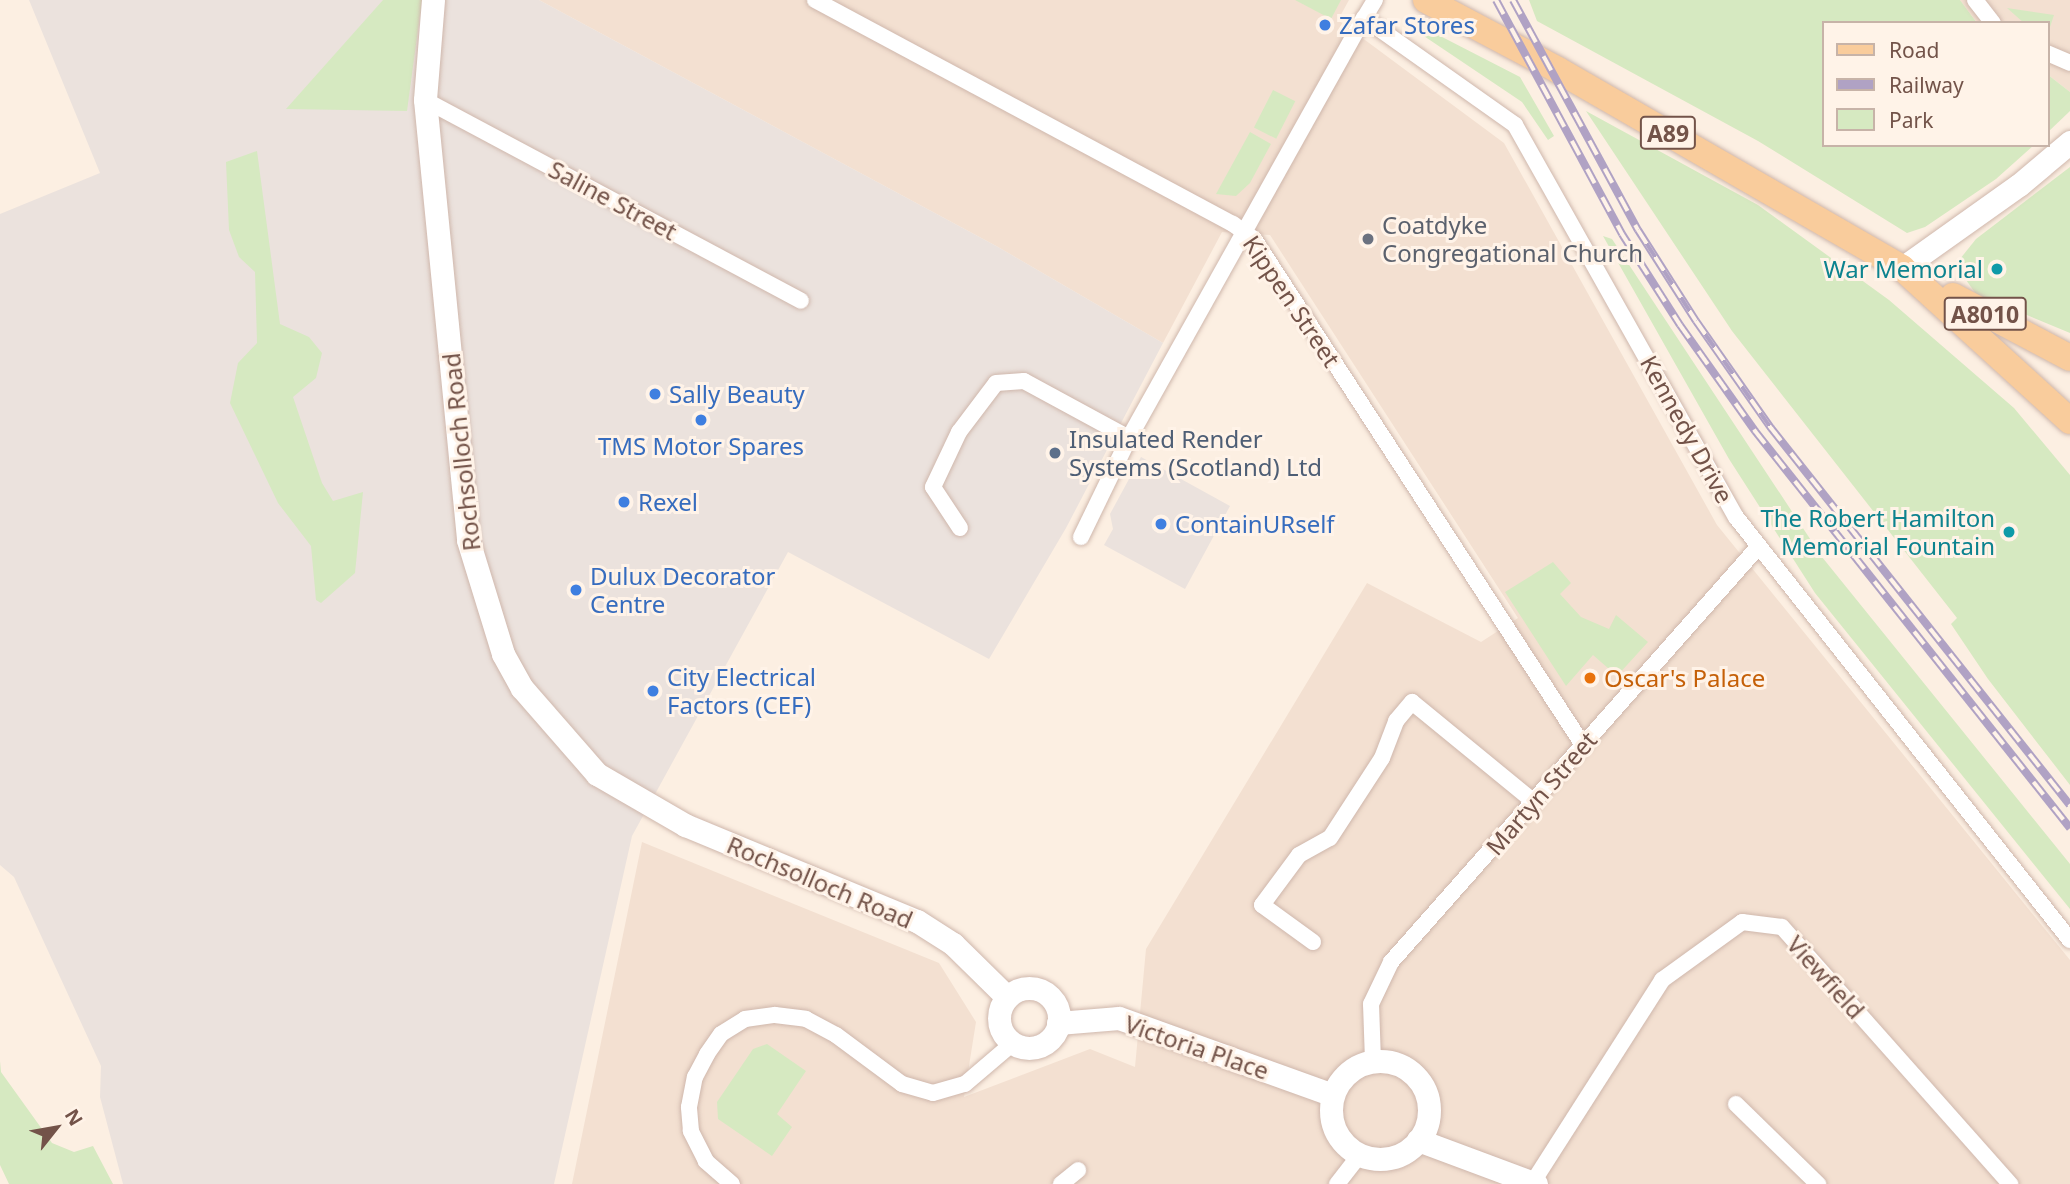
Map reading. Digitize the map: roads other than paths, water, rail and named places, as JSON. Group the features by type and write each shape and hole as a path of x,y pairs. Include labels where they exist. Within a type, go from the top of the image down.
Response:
{"main road":[{"name":"A89","path":"1428,1 1558,70 1902,268 2066,409"},
{"name":"A8010","path":"1902,268 2070,358"}],"street":[{"name":"Rochsolloch Road","path":"433,0 425,100 468,540 503,654 522,688 597,774 685,825 918,921 953,944 1007,997"},
{"name":"Kippen Street","path":"815,0 1244,230 1262,249 1583,744"},
{"path":"1080,537 1129,438 1375,0"},
{"path":"1975,0 1991,21"},
{"name":"Kennedy Drive","path":"1364,18 1514,125 1736,517 2070,940"},
{"path":"2049,54 2070,63"},
{"name":"Saline Street","path":"425,100 801,300"},
{"path":"1902,268 2019,185 2070,142"},
{"path":"960,528 933,487 959,432 996,383 1024,381 1129,438"},
{"name":"Martyn Street","path":"1373,1061 1371,1004 1391,962 1759,546"},
{"path":"1312,942 1262,905 1299,855 1330,838 1382,758 1396,720 1412,702 1534,802"},
{"name":"Viewfield","path":"1535,1183 1662,980 1742,922 1782,928 2010,1184"},
{"path":"1026,988 1040,990 1055,1001 1058,1023 1044,1044 1031,1048 1013,1043 1000,1025 1000,1010 1007,997 1026,988"},
{"path":"732,1184 706,1161 691,1131 689,1107 695,1077 707,1054 721,1034 745,1019 775,1015 806,1019 836,1035 902,1084 933,1093 965,1084 1013,1043"},
{"name":"Victoria Place","path":"1058,1023 1119,1018 1333,1095"},
{"path":"1373,1061 1389,1061 1418,1078 1429,1109 1419,1140 1392,1157 1360,1155 1338,1136 1332,1116 1333,1095 1348,1072 1373,1061"},
{"path":"1736,1104 1818,1184"},
{"path":"1419,1140 1535,1183"},
{"path":"1337,1184 1360,1155"},
{"path":"1061,1184 1078,1170"}],"railway":[{"path":"1496,0 1622,234 1680,325 1755,431 2070,828"},
{"path":"1513,0 1638,230 1696,321 1771,428 2070,805"}],"place":[{"name":"Zafar Stores","path":"1325,25"},
{"name":"Coatdyke Congregational Church","path":"1368,239"},
{"name":"War Memorial","path":"1997,269"},
{"name":"Sally Beauty","path":"655,394"},
{"name":"TMS Motor Spares","path":"701,420"},
{"name":"Insulated Render Systems (Scotland) Ltd","path":"1055,453"},
{"name":"Rexel","path":"624,502"},
{"name":"ContainURself","path":"1161,524"},
{"name":"The Robert Hamilton Memorial Fountain","path":"2009,532"},
{"name":"Dulux Decorator Centre","path":"576,590"},
{"name":"Oscar's Palace","path":"1590,678"},
{"name":"City Electrical Factors (CEF)","path":"653,691"}]}
